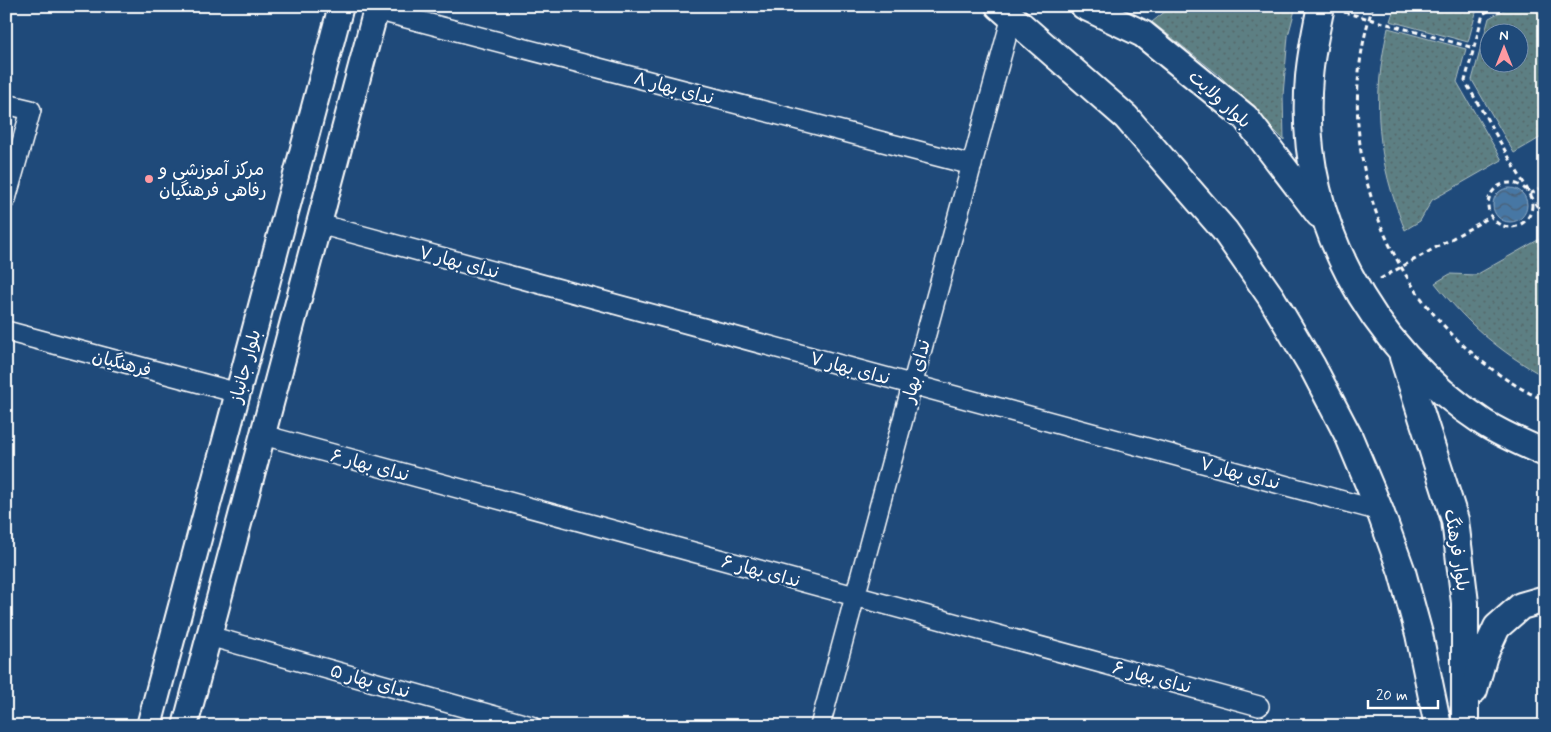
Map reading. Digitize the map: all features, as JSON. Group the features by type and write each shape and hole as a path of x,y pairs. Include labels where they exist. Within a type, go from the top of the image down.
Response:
{"main road":[{"name":"بلوار ولایت","path":"1084,6 1143,34 1245,117 1327,224"},
{"path":"1331,9 1313,42 1309,78 1308,116 1311,153 1317,189 1327,224 1341,259 1358,292 1378,323 1401,352 1426,378 1485,424 1518,442 1545,453"},
{"path":"1006,11 1126,117 1225,231 1271,297 1312,366 1349,437 1380,511 1402,572 1419,634 1438,726"},
{"name":"بلوار فرهنگ","path":"1401,352 1456,520 1466,603 1465,723"},
{"path":"1465,723 1484,654 1496,627 1521,606 1542,600 1545,601"}],"street":[{"name":"بلوار جانباز","path":"149,726 341,6"},
{"name":"بلوار جانباز","path":"185,726 376,8"},
{"name":"ندای بهار ۸","path":"376,8 972,165"},
{"name":"ندای بهار","path":"820,726 972,165 1006,11"},
{"path":"6,104 31,110 6,199"},
{"name":"ندای بهار ۷","path":"319,224 1380,511"},
{"name":"فرهنگیان","path":"6,331 238,394"},
{"name":"ندای بهار ۶","path":"263,435 1259,706"},
{"name":"ندای بهار ۵","path":"209,636 531,726"}],"path":[{"path":"1372,6 1362,50 1357,114 1365,178 1374,209 1386,239 1400,267 1418,295 1460,343 1511,382 1545,400"},
{"path":"1496,6 1483,14 1465,81 1545,220"},
{"path":"1331,9 1474,48"},
{"path":"1507,183 1516,183 1524,187 1530,194 1532,211 1528,219 1521,225 1513,228 1504,227 1490,217 1487,208 1488,199 1492,191 1499,186 1507,183"},
{"path":"1530,194 1545,186"},
{"path":"1358,292 1490,217"}],"green space":[{"path":"1172,6 1296,6 1288,36 1283,95 1284,140 1219,75 1152,22"},
{"path":"1395,6 1482,6 1477,9 1468,42 1390,21"},
{"path":"1511,6 1545,6 1545,135 1514,153 1472,80 1478,58 1478,72 1528,72 1528,22 1488,22 1489,18"},
{"path":"1388,28 1466,49 1457,82 1502,160 1432,200 1420,221 1405,230 1388,179 1380,130 1380,81"},
{"path":"1545,236 1545,377 1498,347 1485,336 1435,283 1450,274 1476,275"}],"water":[{"path":"1510,188 1517,189 1522,193 1526,198 1526,212 1522,217 1517,221 1510,222 1503,221 1498,217 1494,212 1493,205 1494,198 1498,193 1503,189"}],"place":[{"name":"مرکز آموزشی و رفاهی فرهنگیان","path":"149,179"}]}
